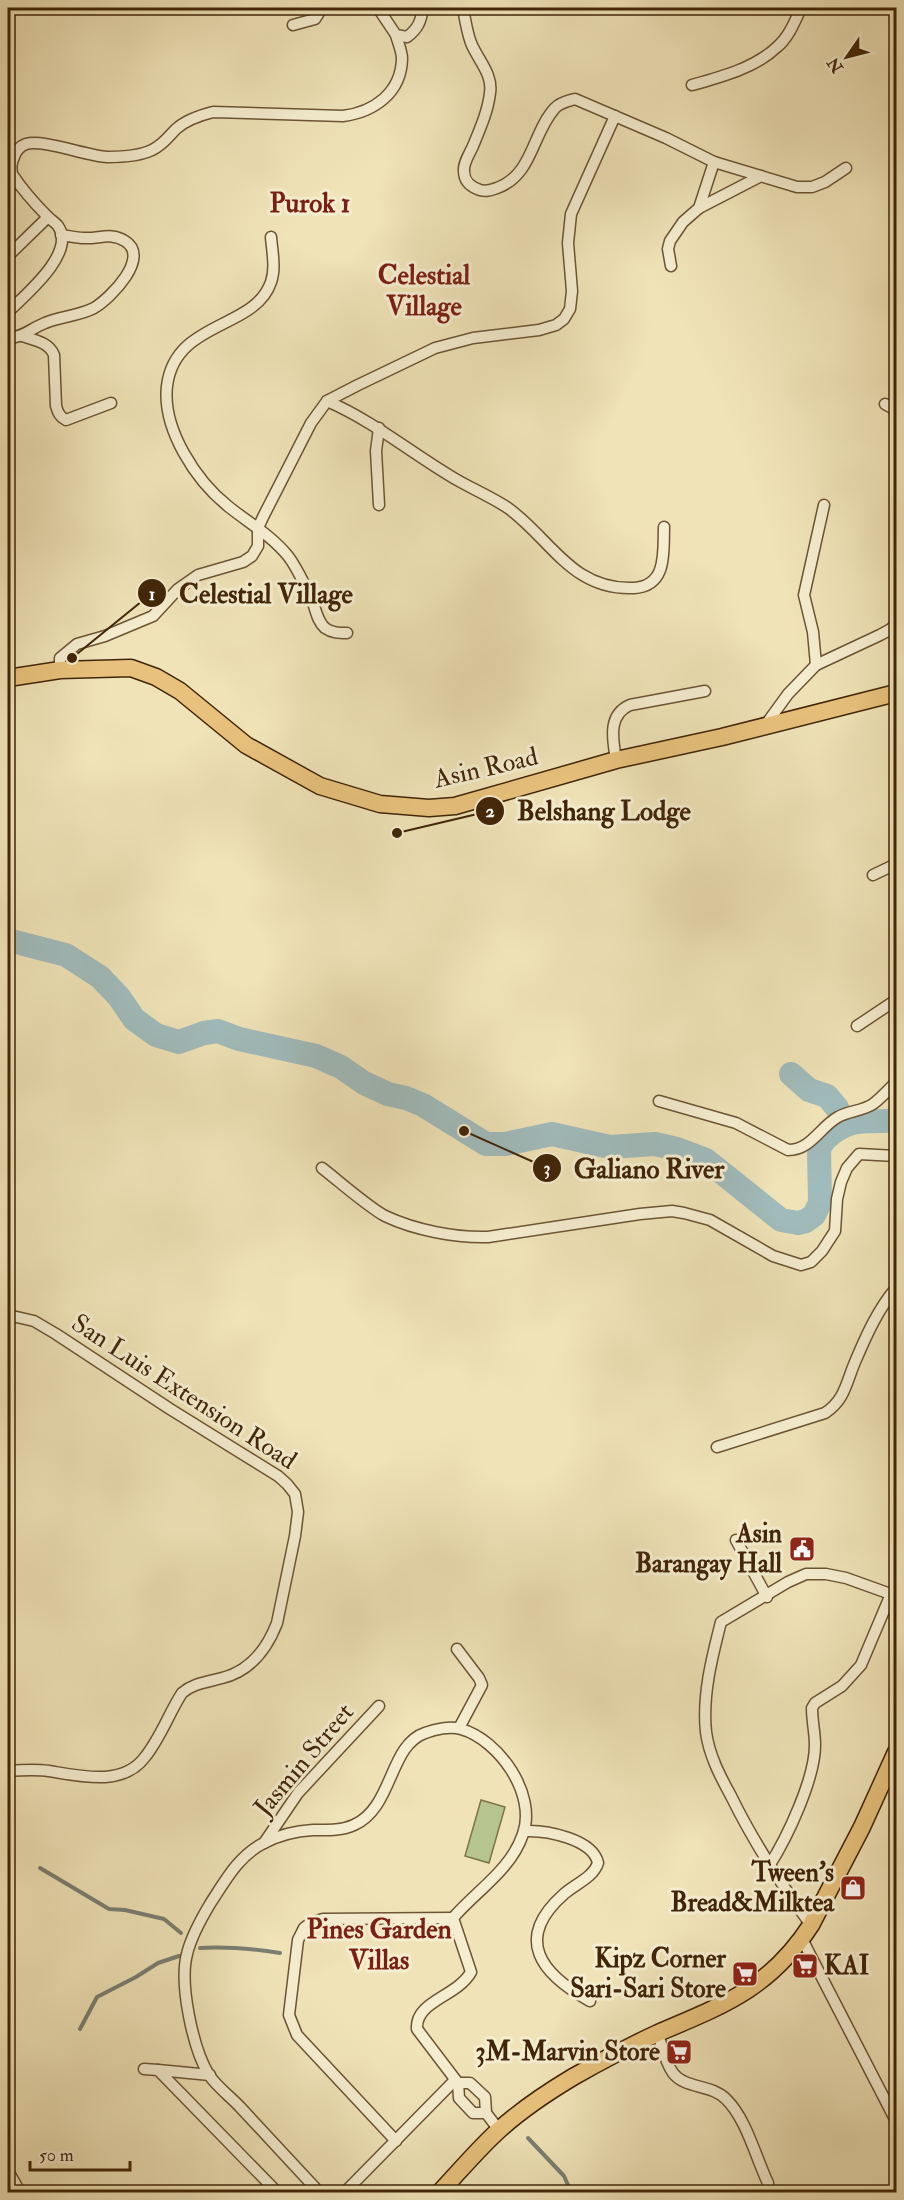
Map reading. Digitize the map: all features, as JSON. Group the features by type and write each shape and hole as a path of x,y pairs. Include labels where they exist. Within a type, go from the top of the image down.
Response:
{"main road":[{"name":"Asin Road","path":"8,678 60,670 132,668 156,677 180,691 246,745 321,786 380,804 443,808 616,760 764,727 897,693"},
{"path":"440,2193 499,2130 572,2077 744,1994 776,1969 807,1932 857,1837 897,1752"}],"street":[{"path":"293,25 315,19 322,8"},
{"path":"8,312 42,278 61,250 62,235 57,225 12,174 11,165 15,153 23,146 30,143 57,146 107,157 134,155 152,150 185,123 200,115 213,112 343,116 368,111 390,94 402,58 396,35 378,8"},
{"path":"396,35 406,37 415,31 421,20 423,8"},
{"path":"463,8 472,46 486,69 491,92 463,170 465,181 473,188 486,192 501,187 524,168 553,111 565,101 575,99 666,138 714,162 797,187 812,187 825,182 846,168"},
{"path":"692,85 731,74 777,48 791,29 801,8"},
{"path":"60,670 60,658 77,644 105,636 153,616 178,589 198,575 243,562 252,556 258,546 258,528 311,423 327,401 435,348 472,338 539,330 556,325 564,319 570,309 572,291 568,243 571,214 615,116"},
{"path":"699,208 714,162"},
{"path":"671,266 668,249 670,241 683,222 699,208 761,176"},
{"path":"8,256 48,217"},
{"path":"8,338 22,336 54,319 94,308 130,271 135,251 114,236 84,238 62,235"},
{"path":"271,237 273,273 271,283 261,299 189,343 173,361 167,387 167,406 180,446 193,466 227,506 258,528 287,556 313,602 318,620 323,626 332,632 347,633"},
{"path":"22,336 47,344 52,349 56,406 62,418 66,420 76,418 111,403"},
{"path":"327,401 379,428 452,478 508,508 569,566 583,577 595,582 626,588 639,588 651,583 663,565 664,527"},
{"path":"885,404 897,410"},
{"path":"379,428 376,451 379,505"},
{"path":"816,665 813,632 804,594 824,505"},
{"path":"764,727 788,693 816,665 880,635 897,623"},
{"path":"616,760 613,726 621,708 705,691"},
{"path":"873,875 897,864"},
{"path":"858,1026 897,1000"},
{"path":"659,1101 736,1123 788,1150 804,1147 835,1119 850,1111 871,1106 897,1082"},
{"path":"322,1168 383,1215 410,1226 470,1237 488,1237 640,1214 684,1213 710,1220 773,1256 801,1265 811,1262 835,1232 837,1199 841,1182 859,1154 897,1156"},
{"path":"717,1447 825,1413 836,1406 870,1328 897,1287"},
{"name":"San Luis Extension Road","path":"8,1315 34,1321 57,1334 170,1409 278,1476 295,1494 298,1512 277,1623 272,1636 256,1658 245,1668 235,1674 196,1684 182,1693 144,1760 134,1768 122,1773 95,1778 42,1770 8,1771"},
{"path":"736,1540 767,1596"},
{"path":"769,1866 791,1828 813,1761 815,1745 812,1708 815,1703 849,1681 861,1665 894,1594 846,1578 826,1574 806,1574 788,1582 721,1622 708,1690 706,1714 710,1750 750,1834 807,1932 897,2121"},
{"path":"457,1649 482,1685 459,1728"},
{"name":"Jasmin Street","path":"264,1843 298,1793 379,1706"},
{"path":"319,2193 210,2075 192,2029 184,1975 186,1956 191,1940 207,1909 248,1852 264,1843 298,1832 344,1829 356,1825 369,1815 380,1800 398,1761 412,1741 422,1734 459,1728 474,1734 496,1751 516,1776 522,1791 526,1811 525,1831 501,1870 453,1918 323,1919 312,1922 304,1928 298,1940 289,2015 297,2035 396,2141"},
{"path":"525,1831 552,1832 582,1845 596,1856 598,1863 592,1874 564,1894 540,1922 536,1946 555,1978 568,1989 590,2001"},
{"path":"453,1918 471,1972 462,1985 424,2009 417,2022 417,2029 457,2081 460,2100 473,2113 486,2113"},
{"path":"658,2034 670,2069 680,2080 720,2093 735,2110 768,2182"},
{"path":"144,2068 210,2075"},
{"path":"158,2070 278,2193"},
{"path":"457,2081 470,2083 485,2097 486,2113 499,2130"},
{"path":"345,2193 457,2081"},
{"path":"8,2171 20,2193"}],"green space":[{"path":"481,1800 505,1807 489,1863 465,1856"}],"waterway":[{"path":"8,940 66,955 100,977 119,997 134,1019 156,1035 179,1042 204,1033 218,1031 239,1039 316,1056 341,1067 364,1083 388,1094 423,1105 486,1144 505,1144 552,1134 610,1147 655,1144 677,1149 706,1160 781,1220 798,1223 814,1215 820,1203 819,1149 829,1136 840,1128 855,1122 896,1120"},
{"path":"791,1074 809,1090 827,1096 845,1123"},
{"path":"40,1868 109,1909 125,1910 164,1919 181,1933"},
{"path":"200,1948 240,1948 280,1953"},
{"path":"80,2029 97,1997 158,1963 179,1956"},
{"path":"528,2138 564,2176 571,2192"}],"place":[{"name":"Celestial Village","path":"72,658"},
{"name":"Belshang Lodge","path":"397,833"},
{"name":"Galiano River","path":"464,1131"},
{"name":"Asin Barangay Hall","path":"802,1549"},
{"name":"Tween's Bread&Milktea","path":"853,1888"},
{"name":"KAI","path":"805,1966"},
{"name":"Kipz Corner Sari-Sari Store","path":"745,1974"},
{"name":"3M-Marvin Store","path":"679,2052"}],"district":[{"name":"Purok 1","path":"310,203"},
{"name":"Celestial Village","path":"424,290"},
{"name":"Pines Garden Villas","path":"379,1944"}]}
